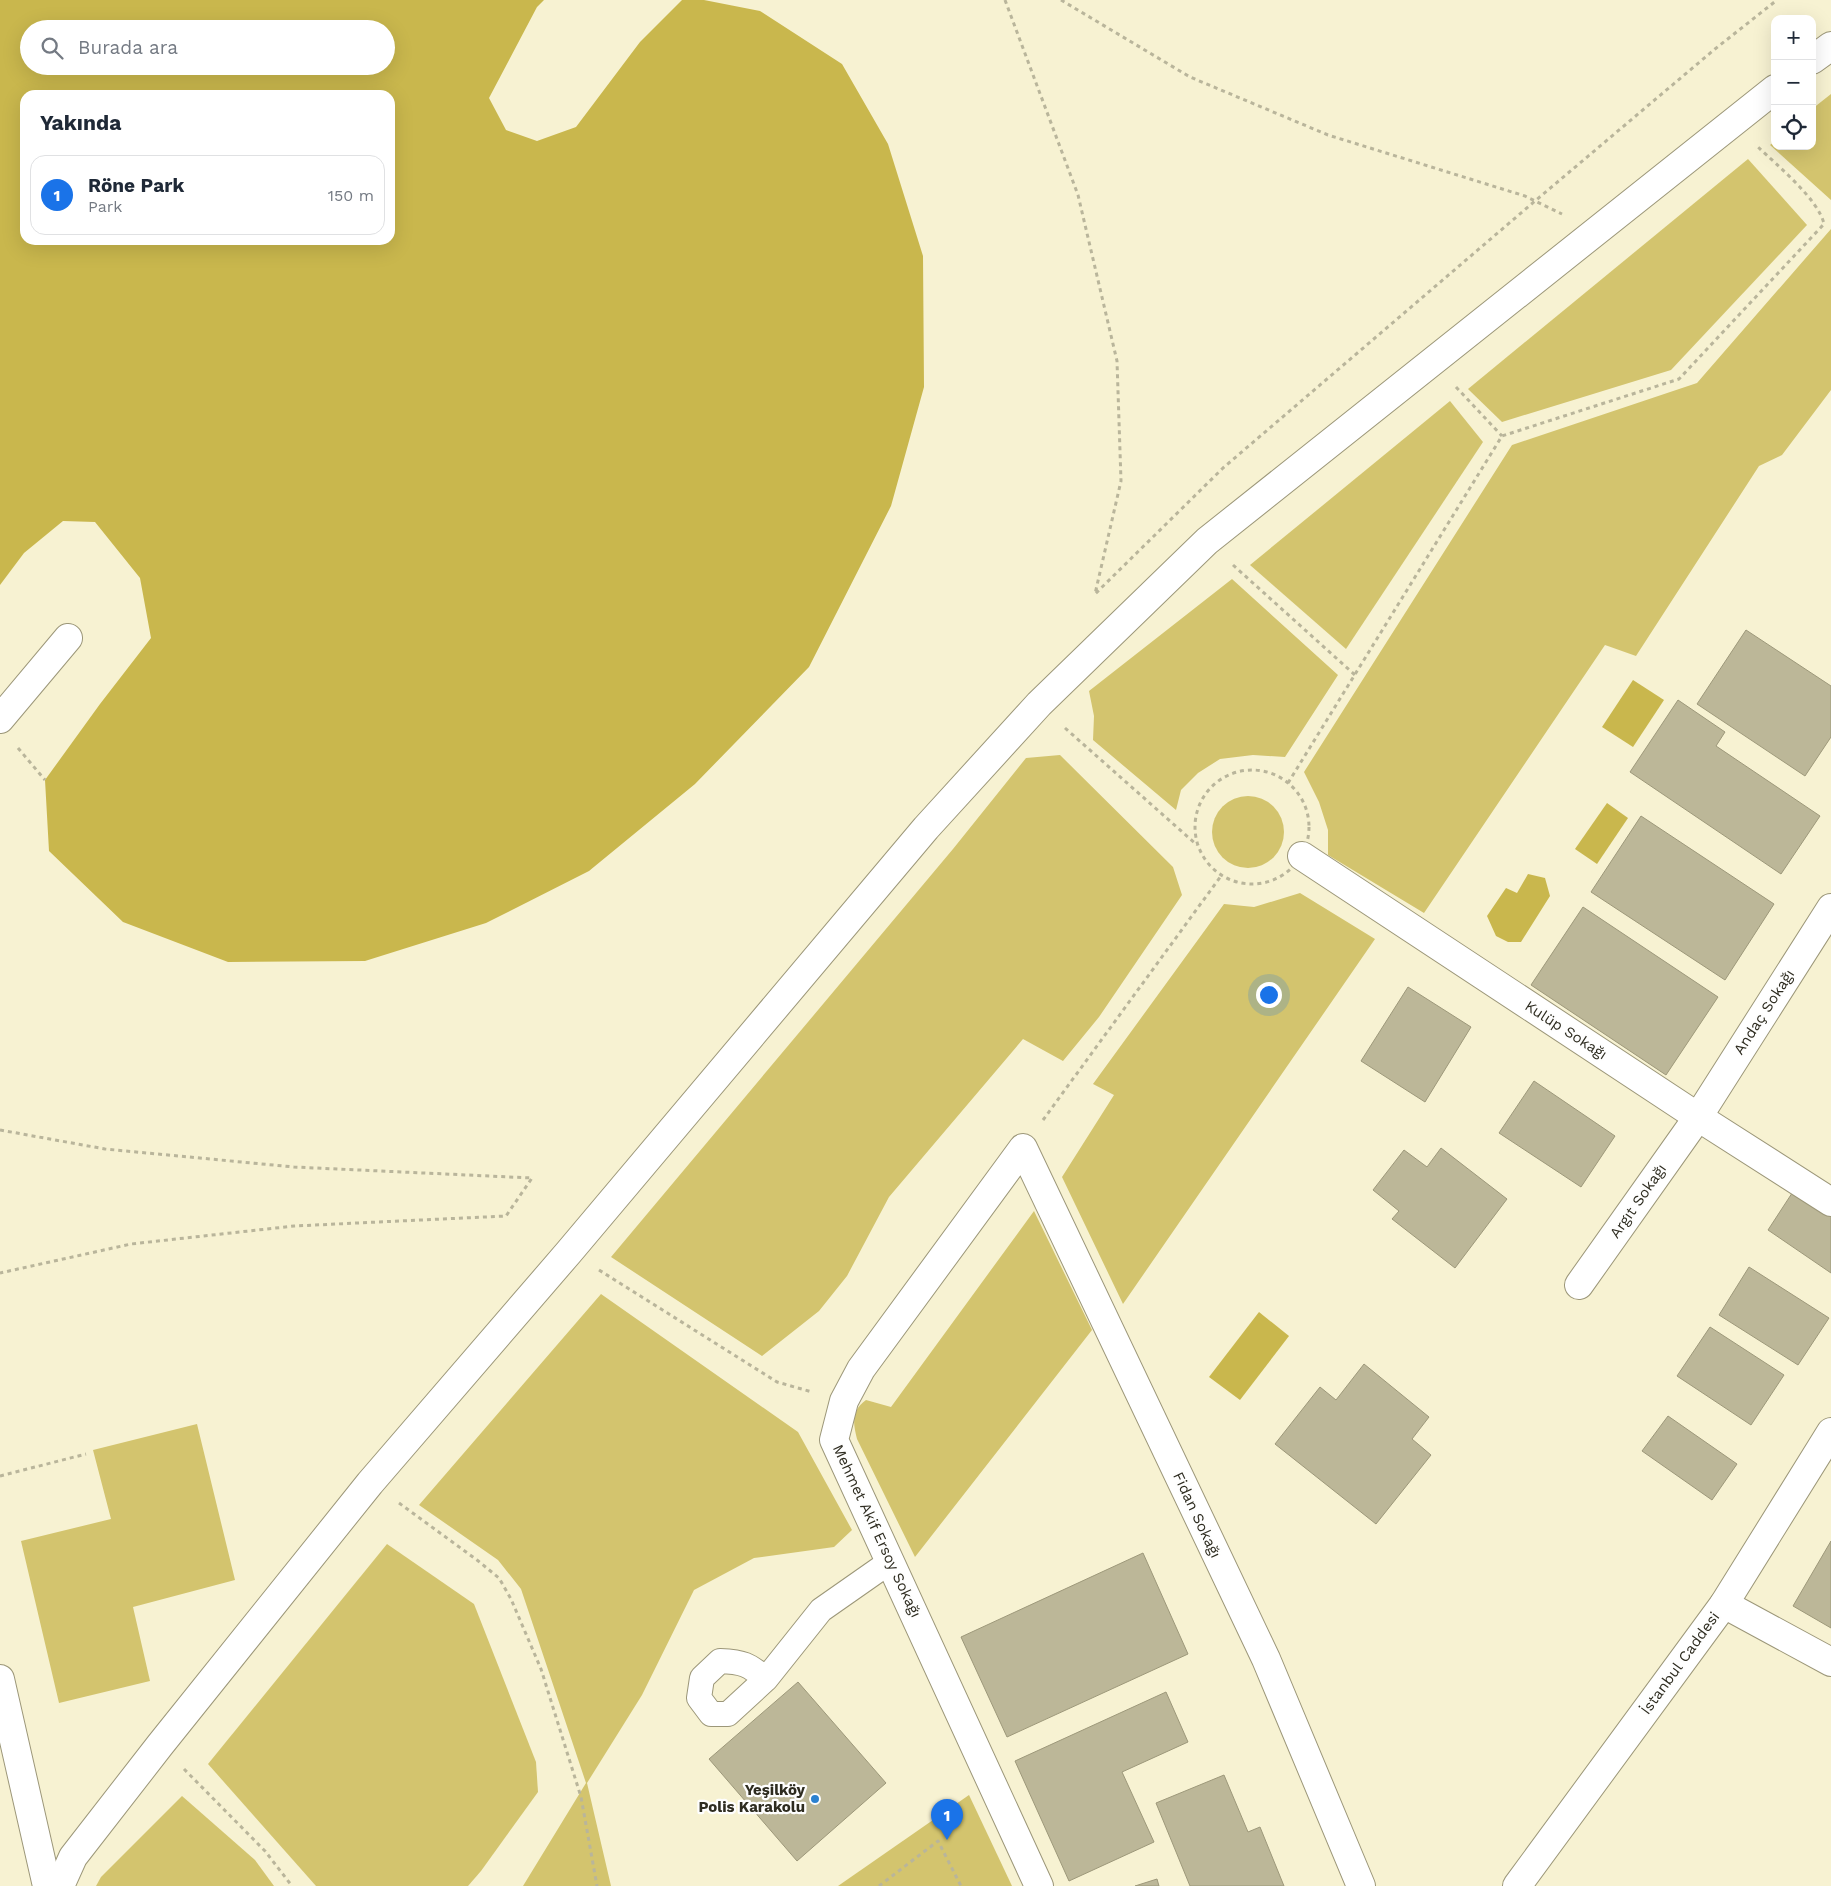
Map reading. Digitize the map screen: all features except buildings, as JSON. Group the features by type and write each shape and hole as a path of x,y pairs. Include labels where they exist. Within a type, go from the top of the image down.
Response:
{"street":[{"path":"1816,57 1831,46"},
{"path":"60,1886 73,1857 160,1745 370,1483 569,1252 926,828 1039,704 1207,541 1771,92"},
{"path":"0,719 68,638"},
{"name":"Kulüp Sokağı","path":"1302,856 1698,1117 1831,1202"},
{"name":"Andaç Sokağı","path":"1698,1117 1831,908"},
{"name":"Argıt Sokağı","path":"1579,1285 1698,1117"},
{"name":"Mehmet Akif Ersoy Sokağı","path":"1023,1148 861,1368 844,1401 834,1440 1039,1886"},
{"name":"Fidan Sokağı","path":"1023,1148 1266,1659 1361,1886"},
{"name":"İstanbul Caddesi","path":"1517,1886 1724,1604 1831,1432"},
{"path":"1724,1604 1831,1662"},
{"path":"0,1679 47,1886"}],"lane":[{"path":"766,1679 821,1610 891,1561"}],"path":[{"path":"1005,0 1078,195 1117,361 1121,481 1095,594 1223,468 1535,201 1715,49 1777,0"},
{"path":"1061,0 1190,77 1328,134 1475,179 1535,201"},
{"path":"1288,783 1502,436 1679,379 1824,224 1822,214 1814,202 1733,121"},
{"path":"1433,362 1502,436"},
{"path":"1207,541 1355,675"},
{"path":"1039,704 1197,845 1206,862 1221,876 1238,883 1256,885 1274,881 1290,870 1302,856 1308,841 1309,825 1306,809 1299,794 1288,783 1272,774 1254,770 1236,772 1220,780 1207,793 1198,809 1195,827 1197,845"},
{"path":"13,743 45,780"},
{"path":"1023,1148 1221,876"},
{"path":"0,1130 105,1149 294,1167 532,1178 506,1216 294,1226 131,1244 0,1273"},
{"path":"569,1252 777,1382 844,1401"},
{"path":"0,1476 86,1454"},
{"path":"370,1483 499,1578 511,1599 541,1669 581,1797 597,1886"},
{"path":"160,1745 265,1851 292,1886"},
{"path":"880,1886 938,1841 961,1886"}],"shaded area":[{"path":"0,0 544,0 537,7 489,98 506,130 537,141 576,127 640,42 682,0 704,0 760,11 842,64 888,144 923,256 924,387 891,506 809,667 695,784 589,871 486,923 365,961 228,962 123,922 49,851 45,780 151,638 140,578 95,522 63,521 24,553 0,585"},
{"path":"1831,94 1831,200 1776,150 1816,150 1816,106"},
{"path":"1748,159 1807,225 1671,370 1502,422 1468,389"},
{"path":"1831,229 1831,390 1782,455 1759,466 1636,656 1605,645 1424,913 1328,855 1328,830 1319,802 1304,772 1512,445 1697,383"},
{"path":"1450,401 1483,442 1346,649 1250,565"},
{"path":"1232,579 1338,675 1285,757 1253,755 1220,759 1198,773 1181,790 1176,810 1093,740 1094,716 1089,691"},
{"path":"1633,680 1664,700 1633,747 1602,727"},
{"path":"1060,755 1173,867 1182,895 1099,1017 1063,1061 1023,1039 889,1197 847,1276 819,1311 762,1356 611,1257 953,849 1026,758"},
{"path":"1248,796 1268,802 1278,812 1284,832 1278,852 1268,862 1248,868 1228,862 1218,852 1212,832 1218,812 1228,802"},
{"path":"1607,803 1628,818 1597,864 1575,849"},
{"path":"1528,874 1545,878 1550,896 1521,942 1508,942 1496,936 1487,916 1506,888 1517,893"},
{"path":"1300,893 1375,939 1123,1304 1062,1177 1114,1095 1093,1084 1224,904 1254,907"},
{"path":"1034,1211 1092,1330 915,1557 857,1439 854,1418 858,1408 866,1400 891,1407"},
{"path":"601,1294 798,1432 852,1530 834,1547 754,1558 694,1590 642,1695 587,1783 611,1886 523,1886 586,1783 521,1589 498,1560 419,1505"},
{"path":"1259,1312 1289,1336 1240,1400 1209,1377"},
{"path":"197,1424 235,1580 133,1607 150,1681 59,1703 21,1541 111,1519 93,1450"},
{"path":"387,1544 474,1604 536,1762 538,1792 468,1886 316,1886 208,1764"},
{"path":"969,1795 1012,1886 838,1886"},
{"path":"182,1796 255,1860 274,1886 96,1886 101,1877"}],"place":[{"name":"Yeşilköy Polis Karakolu","path":"815,1799"},
{"name":"Röne Park","path":"947,1840"}]}
